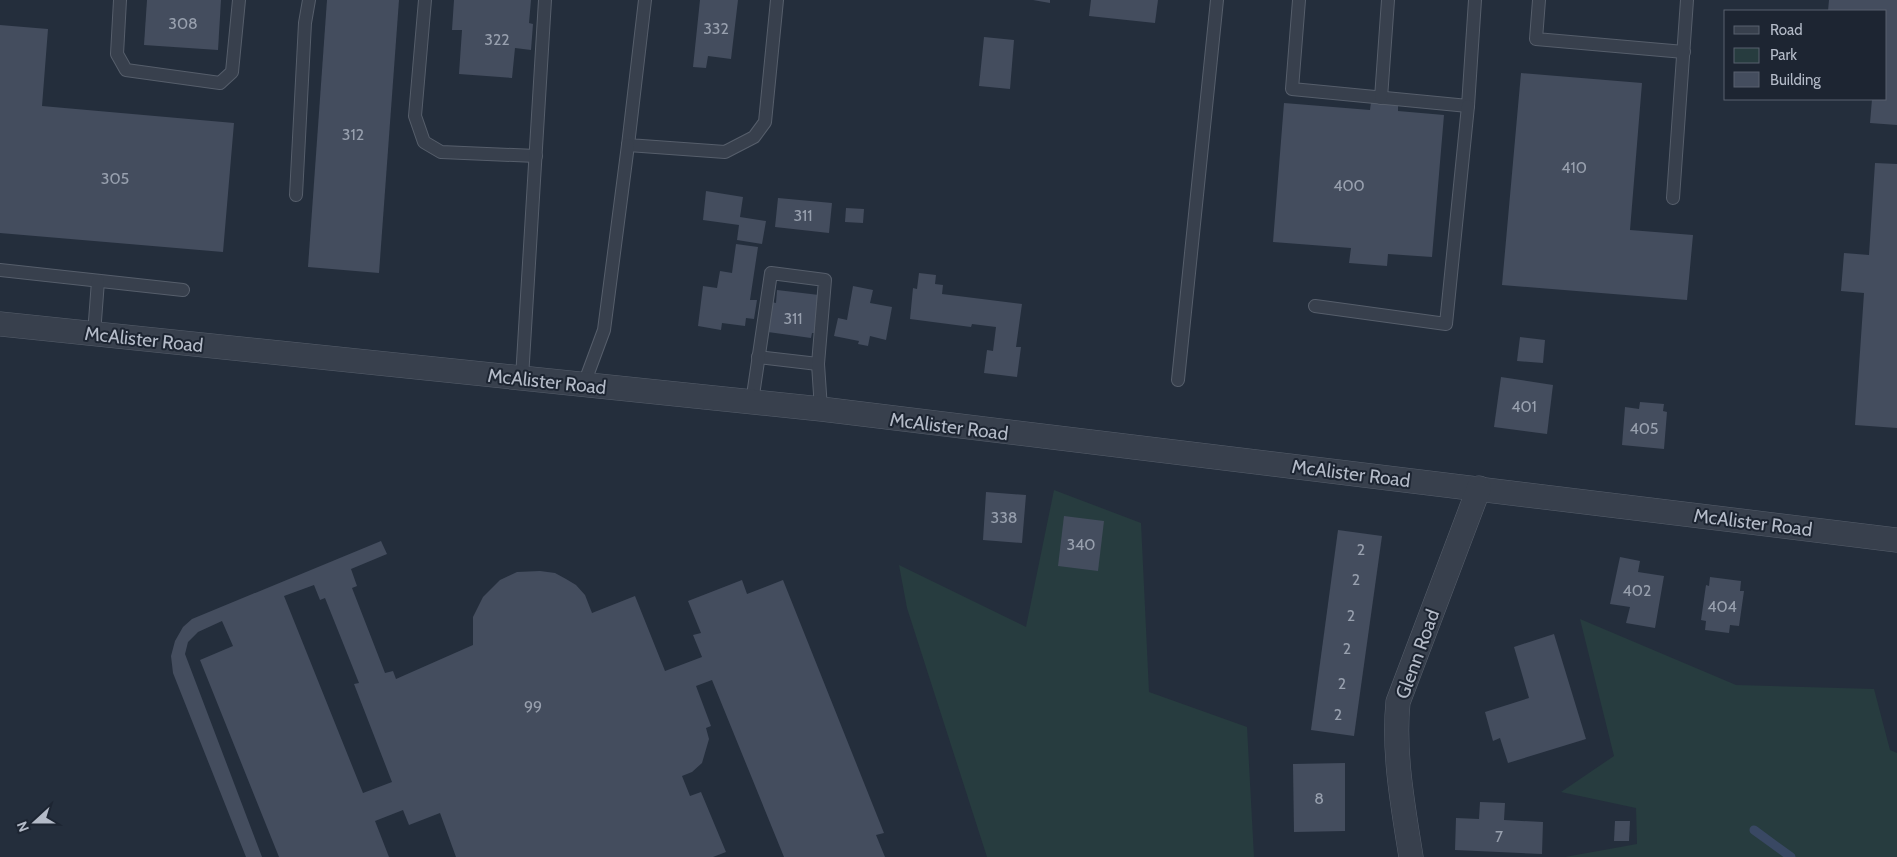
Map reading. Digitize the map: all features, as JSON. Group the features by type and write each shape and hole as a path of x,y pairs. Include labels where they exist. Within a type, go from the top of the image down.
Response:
{"street":[{"name":"McAlister Road","path":"0,324 821,409 1897,540"},
{"name":"Glenn Road","path":"1411,857 1395,728 1398,702 1479,488"}],"lane":[{"path":"120,0 117,54 126,70 220,83 232,72 238,0"},
{"path":"296,195 306,23 310,0"},
{"path":"425,0 415,116 424,142 440,152 536,156"},
{"path":"522,378 545,0"},
{"path":"584,384 604,330 645,0"},
{"path":"628,144 725,152 754,137 765,122 777,0"},
{"path":"1178,380 1217,0"},
{"path":"1299,0 1292,90 1468,106"},
{"path":"1381,98 1388,0"},
{"path":"1315,306 1446,324 1468,106 1475,0"},
{"path":"1539,0 1536,39 1684,52"},
{"path":"1673,198 1687,0"},
{"path":"0,270 182,290"},
{"path":"752,402 771,273 825,280 818,364 821,409"},
{"path":"94,334 98,281"},
{"path":"758,357 818,364"}],"green space":[{"path":"1054,490 1141,523 1149,692 1247,727 1254,857 987,857 907,608 899,565 1026,627"},
{"path":"1580,619 1736,685 1874,689 1890,750 1897,753 1897,857 1565,857 1637,844 1636,808 1561,792 1614,756"}],"building":[{"path":"147,0 221,0 218,50 144,45"},
{"path":"327,0 399,0 379,273 308,267"},
{"path":"454,0 531,0 529,23 533,24 531,50 515,48 512,78 459,74 462,30 452,30"},
{"path":"700,0 738,0 731,59 708,56 706,68 693,67"},
{"path":"1033,0 1050,0 1050,3"},
{"path":"1091,0 1158,0 1155,23 1089,16"},
{"path":"1829,0 1897,0 1897,125 1870,123 1872,100 1887,100 1887,10 1828,10"},
{"path":"0,25 48,29 42,106 234,123 223,252 0,233"},
{"path":"984,37 1014,40 1010,89 979,86"},
{"path":"1521,73 1642,83 1630,230 1693,235 1687,300 1502,285"},
{"path":"1371,102 1398,104 1398,111 1444,115 1432,257 1388,254 1387,266 1349,263 1351,248 1273,242 1284,103 1370,110"},
{"path":"1875,163 1897,164 1897,428 1855,425 1864,293 1841,291 1844,253 1869,255"},
{"path":"706,191 743,197 740,217 766,221 762,244 737,240 739,225 703,220"},
{"path":"778,198 832,203 829,233 775,227"},
{"path":"846,208 864,209 863,223 845,222"},
{"path":"736,244 758,247 750,300 757,300 754,319 746,318 745,326 722,323 721,330 698,326 703,286 717,288 720,271 732,273"},
{"path":"919,273 936,275 935,284 943,285 942,294 1022,304 1016,347 1021,347 1017,377 984,373 987,350 993,351 996,327 972,324 971,327 910,319 913,288 917,289"},
{"path":"853,286 873,290 870,303 892,307 886,340 870,336 868,346 858,344 859,341 834,336 838,318 847,320"},
{"path":"777,290 819,295 814,333 812,333 811,338 768,332 771,302 776,303"},
{"path":"1520,337 1545,340 1543,363 1517,361"},
{"path":"1501,377 1553,385 1547,434 1494,427"},
{"path":"1640,402 1664,404 1663,411 1667,412 1664,449 1622,445 1625,407 1639,409"},
{"path":"986,492 1026,495 1022,543 983,540"},
{"path":"1064,516 1104,521 1098,571 1058,566"},
{"path":"1338,530 1382,536 1354,736 1311,730"},
{"path":"381,541 387,554 351,569 357,586 352,588 385,673 393,671 396,679 473,645 473,617 483,597 500,580 517,572 540,571 555,573 576,585 585,595 592,613 635,596 665,671 702,657 693,635 701,633 688,601 742,580 747,594 783,580 884,833 876,835 885,857 784,857 712,680 696,686 711,726 706,728 709,739 702,763 692,772 682,776 690,796 701,792 726,852 713,857 456,857 440,813 409,825 403,810 375,821 389,857 279,857 200,660 233,646 222,621 198,632 188,642 185,654 262,857 246,857 173,673 171,656 175,641 183,627 192,619","holes":["314,585 320,600 325,598 359,683 354,684 392,782 363,793 284,596"]},
{"path":"1620,557 1640,561 1638,572 1664,576 1655,628 1626,623 1630,607 1610,604"},
{"path":"1710,577 1741,581 1740,591 1744,591 1739,626 1730,625 1729,633 1705,630 1706,621 1701,620 1706,585 1709,586"},
{"path":"1554,634 1586,739 1508,763 1500,738 1493,741 1485,712 1529,698 1514,647"},
{"path":"1345,763 1345,831 1294,832 1293,764"},
{"path":"1480,802 1505,803 1504,820 1543,822 1542,854 1455,850 1456,818 1479,819"},
{"path":"1615,821 1630,821 1629,841 1614,841"}],"waterway":[{"path":"1754,830 1791,857"}]}
